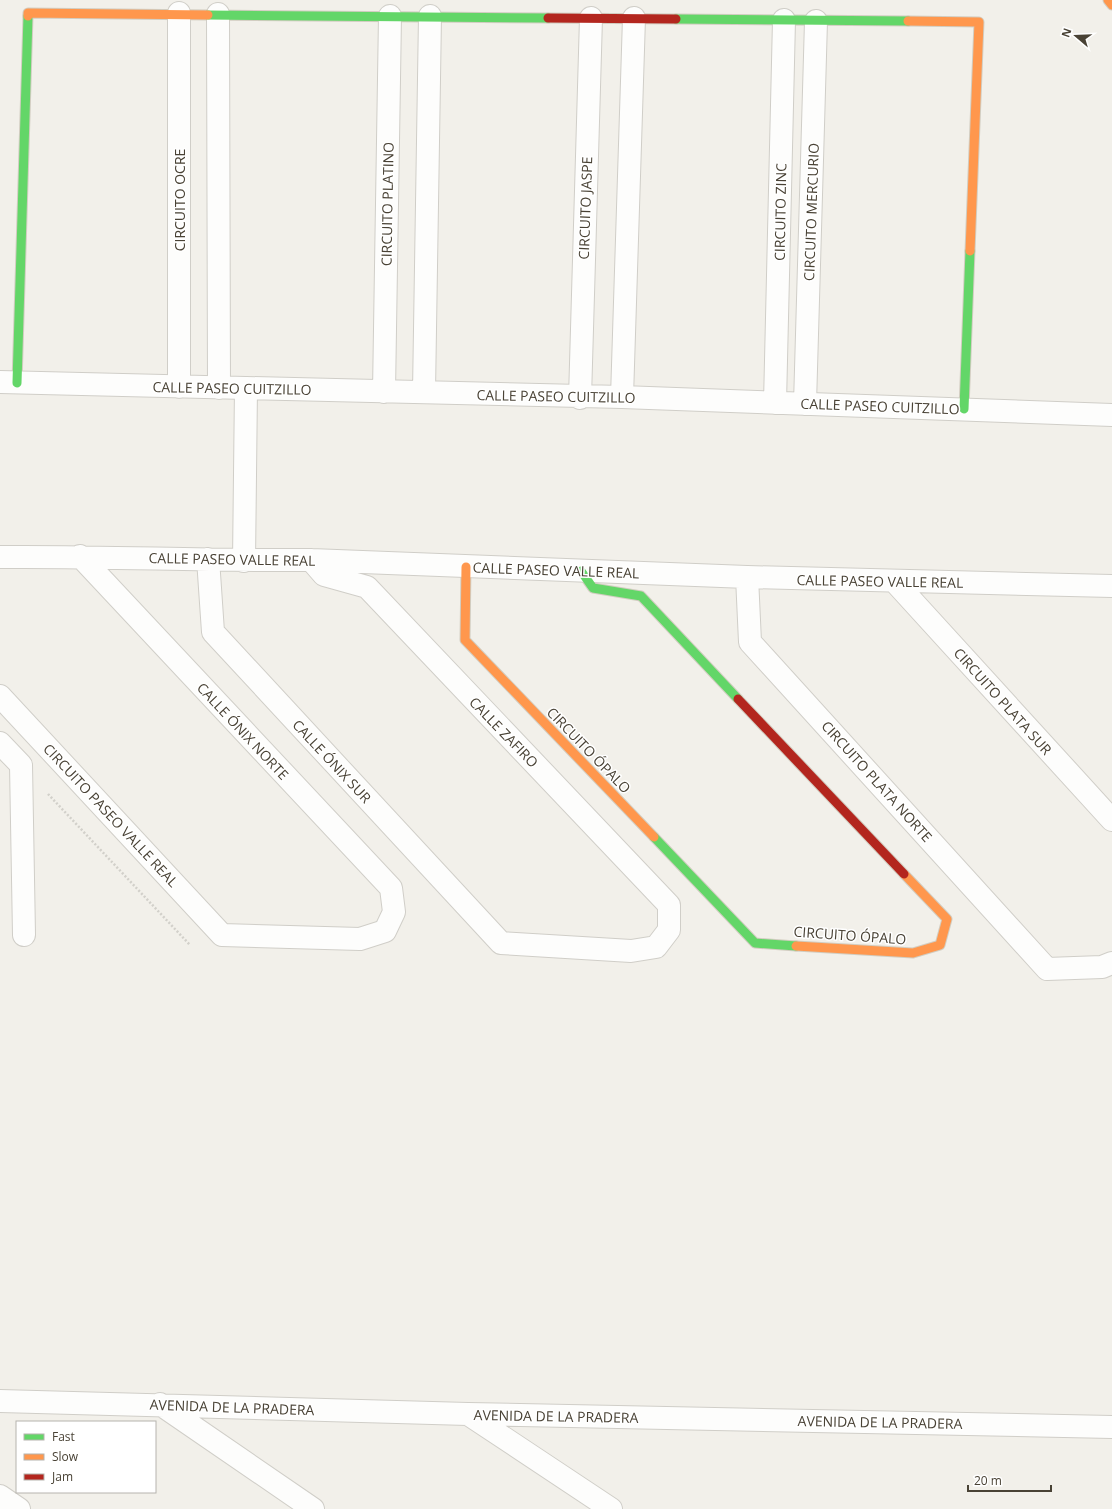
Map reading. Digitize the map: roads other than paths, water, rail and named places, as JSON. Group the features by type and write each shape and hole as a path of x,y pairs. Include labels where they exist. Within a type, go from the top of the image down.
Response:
{"street":[{"path":"1108,0 1112,5"},
{"path":"9,383 28,13 979,22 964,409"},
{"name":"CIRCUITO OCRE","path":"179,14 179,387"},
{"path":"218,14 219,388"},
{"name":"CIRCUITO PLATINO","path":"384,392 390,16"},
{"path":"424,392 430,16"},
{"name":"CIRCUITO JASPE","path":"580,398 591,18"},
{"path":"622,397 634,18"},
{"name":"CIRCUITO ZINC","path":"775,403 784,20"},
{"name":"CIRCUITO MERCURIO","path":"805,404 816,21"},
{"name":"CALLE PASEO CUITZILLO","path":"9,383 424,392 580,398 622,397 1112,415"},
{"path":"244,561 246,388"},
{"name":"CALLE PASEO VALLE REAL","path":"0,557 80,556 244,561 311,560 895,582 1112,586"},
{"name":"CALLE ÓNIX NORTE","path":"80,556 391,888 394,912 385,931 360,939 222,935"},
{"name":"CALLE ÓNIX SUR","path":"208,559 213,632 501,943 631,951 656,947 669,930"},
{"name":"CALLE ZAFIRO","path":"311,560 324,575 367,587 669,905 669,930"},
{"name":"CIRCUITO ÓPALO","path":"466,567 465,640 755,943 913,954 940,945 947,919 641,596 594,588 581,571"},
{"name":"CIRCUITO PLATA NORTE","path":"747,577 750,642 1047,969 1102,967 1112,963"},
{"name":"CIRCUITO PLATA SUR","path":"895,582 1112,820"},
{"name":"CIRCUITO PASEO VALLE REAL","path":"0,696 222,935"},
{"path":"0,743 22,765 24,935"},
{"name":"AVENIDA DE LA PRADERA","path":"0,1401 160,1404 468,1414 1112,1427"},
{"path":"160,1404 313,1509"},
{"path":"468,1414 611,1509"},
{"path":"0,1496 19,1509"}]}
